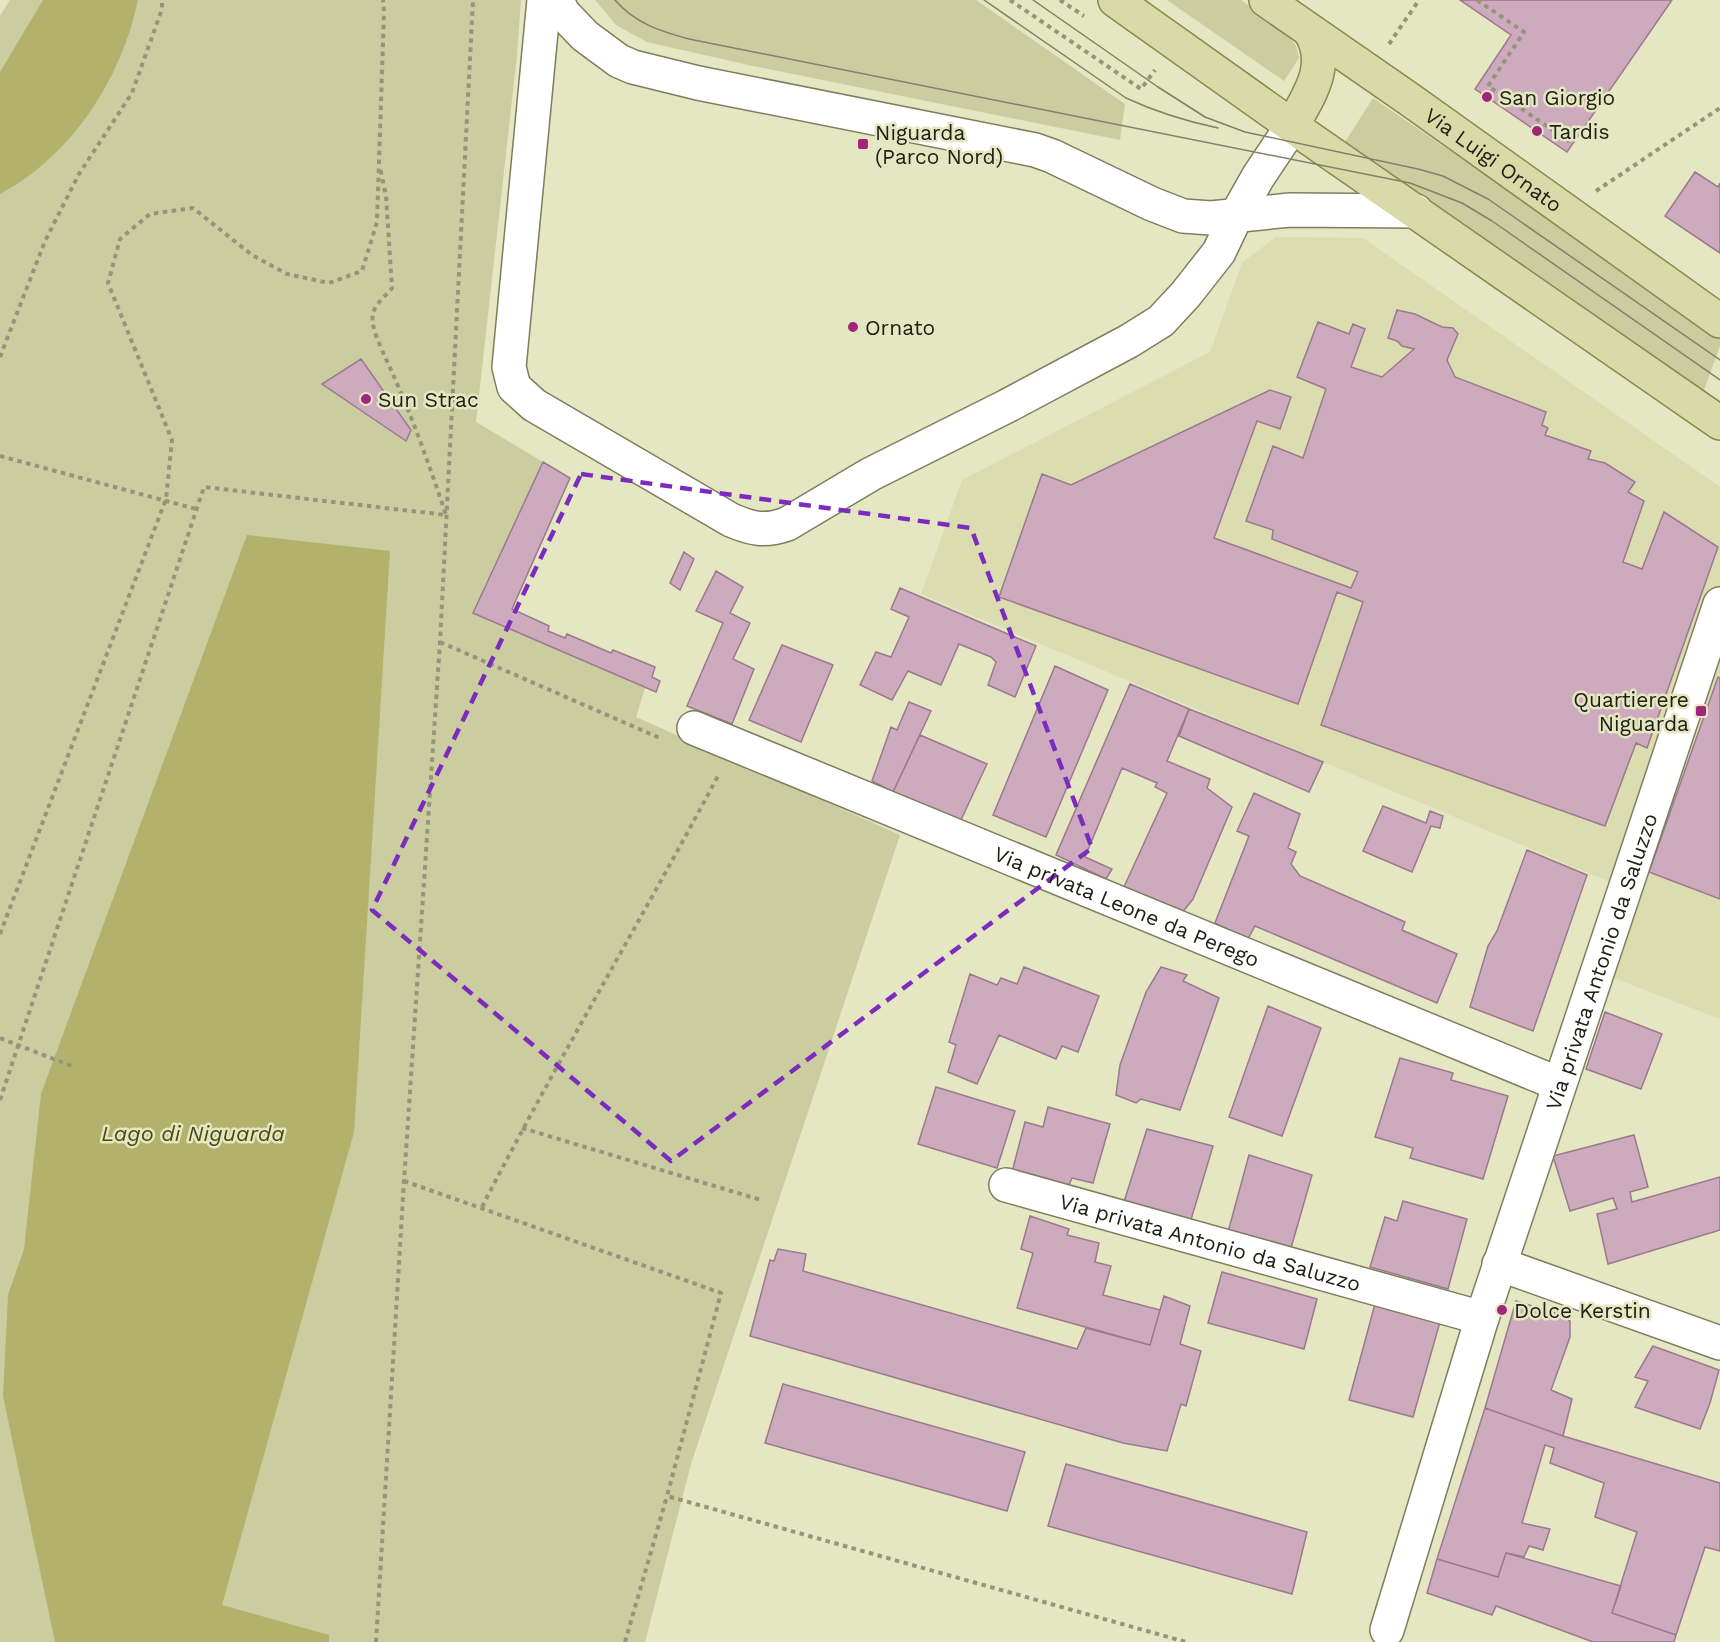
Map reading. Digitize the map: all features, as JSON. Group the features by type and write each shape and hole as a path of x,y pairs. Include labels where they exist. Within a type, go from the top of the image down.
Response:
{"main road":[{"path":"1115,0 1292,126 1720,423"},
{"name":"Via Luigi Ornato","path":"1266,0 1720,321"},
{"path":"1292,126 1310,94 1319,70 1316,40 1310,31"}],"street":[{"path":"544,0 509,367 510,377 514,387 534,405 744,526 772,529 787,524 871,474 1007,406 1148,330 1173,309 1219,252 1236,216 1292,126"},
{"path":"557,0 563,13 585,36 619,61 633,67 698,83 1035,150 1183,216 1211,218 1290,210 1416,211"},
{"name":"Via privata Antonio da Saluzzo","path":"1387,1630 1499,1264 1720,604"},
{"name":"Via privata Leone da Perego","path":"681,735 1559,1083"},
{"name":"Via privata Antonio da Saluzzo","path":"1006,1185 1482,1318"},
{"path":"1499,1264 1720,1343"}],"path":[{"path":"0,357 45,241 79,174 132,93 162,9 162,0"},
{"path":"0,934 166,499 172,440 108,283 120,239 150,214 193,208 252,255 287,274 329,283 362,270 376,222 383,0"},
{"path":"376,1642 440,642 474,0"},
{"path":"1010,0 1141,89 1159,64"},
{"path":"1385,49 1419,0"},
{"path":"1478,0 1524,32 1488,86 1573,144"},
{"path":"1588,196 1720,108"},
{"path":"378,161 386,196 392,288 378,303 373,314 373,324 421,441 446,515"},
{"path":"0,456 166,499 196,509"},
{"path":"0,1100 204,487 446,515"},
{"path":"440,642 681,735"},
{"path":"482,1207 522,1128 723,766"},
{"path":"0,1038 74,1067"},
{"path":"522,1128 761,1200"},
{"path":"404,1181 721,1293 625,1642"},
{"path":"667,1496 1186,1642"}],"highlighted area":[{"path":"581,474 971,528 1092,848 671,1161 372,910"}],"shaded area":[{"path":"10,0 521,0 517,55 476,422 543,462 473,613 645,688 636,717 900,835 691,1464 645,1642 0,1642 0,16"},
{"path":"595,0 976,0 1125,104 1120,140 753,66 647,42 616,25"},
{"path":"1167,0 1241,0 1288,35 1296,46 1299,58 1284,81"},
{"path":"1373,98 1720,336 1720,346 1703,393 1345,142"},
{"path":"1276,237 1363,238 1720,487 1720,1019 1606,975 1634,892 921,594 962,480 1210,352 1242,263"}],"water":[{"path":"43,0 138,0 120,58 90,112 50,158 26,178 0,194 0,72"},
{"name":"Lago di Niguarda","path":"247,535 390,551 354,1132 222,1605 329,1635 329,1642 55,1642 3,1396 8,1295 24,1249 41,1094"}],"building":[{"path":"1460,0 1672,0 1567,152 1475,89 1511,35"},
{"path":"1695,172 1718,187 1720,183 1720,253 1665,216"},
{"path":"1397,310 1415,314 1442,327 1453,328 1458,334 1447,360 1455,377 1546,412 1542,425 1548,428 1545,435 1591,451 1588,459 1605,463 1635,482 1628,492 1644,501 1623,562 1642,569 1664,512 1718,547 1647,748 1636,743 1605,826 1321,725 1363,602 1337,592 1298,704 999,597 1042,474 1071,485 1270,390 1291,397 1280,429 1257,421 1214,538 1351,588 1358,572 1272,539 1273,530 1246,521 1273,446 1303,458 1326,389 1297,377 1318,322 1349,334 1353,324 1365,329 1351,367 1382,377 1414,349 1402,346 1397,341 1388,338"},
{"path":"361,359 411,430 406,441 322,384"},
{"path":"543,462 570,478 512,609 549,626 548,631 565,638 567,634 611,653 613,650 655,667 652,677 660,681 656,692 473,613"},
{"path":"684,552 694,559 680,590 670,583"},
{"path":"716,571 743,587 730,613 750,623 733,659 754,669 732,724 687,706 723,623 696,611"},
{"path":"900,588 1036,646 1015,697 988,685 996,662 991,657 959,644 941,685 908,671 892,700 860,685 876,652 891,657 909,617 891,609"},
{"path":"782,645 833,665 801,742 749,720"},
{"path":"1055,666 1108,690 1046,837 993,815"},
{"path":"1718,677 1720,678 1720,899 1649,872"},
{"path":"1130,684 1189,709 1167,761 1210,779 1207,788 1232,807 1193,899 1181,914 1123,889 1167,793 1155,787 1157,783 1122,768 1085,857 1112,869 1106,879 1056,855"},
{"path":"909,702 931,711 893,792 872,781 891,727 897,730"},
{"path":"1189,709 1323,762 1309,792 1179,736"},
{"path":"920,735 987,764 960,822 893,792"},
{"path":"1254,793 1300,814 1288,848 1296,852 1291,864 1300,876 1405,922 1402,930 1457,954 1437,1003 1255,926 1248,939 1215,923 1249,836 1237,831"},
{"path":"1383,806 1426,823 1430,811 1443,816 1440,828 1431,826 1412,872 1363,851"},
{"path":"1527,850 1587,875 1533,1031 1470,1007 1488,946 1497,931"},
{"path":"1024,967 1099,996 1078,1052 1062,1046 1056,1059 999,1035 977,1084 948,1072 956,1045 949,1042 970,974 997,985 1001,978 1017,984"},
{"path":"1161,967 1187,975 1183,981 1219,998 1180,1110 1141,1099 1136,1103 1116,1095 1120,1065 1146,992"},
{"path":"1268,1006 1321,1028 1282,1136 1229,1117"},
{"path":"1605,1012 1662,1034 1641,1089 1586,1069"},
{"path":"1400,1058 1453,1073 1451,1080 1508,1096 1483,1179 1410,1158 1413,1148 1375,1137"},
{"path":"936,1087 1015,1111 997,1168 918,1144"},
{"path":"1048,1107 1110,1124 1093,1183 1072,1178 1068,1187 1012,1172 1025,1122 1043,1127"},
{"path":"1147,1129 1213,1146 1190,1223 1123,1205"},
{"path":"1634,1135 1648,1187 1630,1192 1632,1202 1720,1177 1720,1230 1608,1264 1597,1214 1617,1209 1613,1198 1570,1211 1553,1156"},
{"path":"1249,1155 1312,1175 1291,1248 1228,1232"},
{"path":"1403,1201 1467,1219 1448,1289 1370,1267 1385,1217 1397,1221"},
{"path":"1030,1216 1069,1229 1067,1235 1099,1243 1095,1262 1111,1266 1103,1295 1160,1310 1150,1345 1017,1308 1033,1253 1021,1249"},
{"path":"778,1249 806,1254 803,1271 1077,1349 1086,1328 1150,1345 1164,1296 1190,1306 1180,1344 1201,1351 1186,1406 1181,1404 1167,1451 1123,1443 750,1336 770,1260 774,1261"},
{"path":"1222,1272 1317,1299 1304,1349 1208,1323"},
{"path":"1516,1301 1559,1314 1570,1321 1570,1337 1551,1390 1572,1399 1563,1436 1485,1408"},
{"path":"1375,1304 1440,1322 1413,1417 1349,1400"},
{"path":"1653,1346 1719,1370 1700,1429 1635,1407 1648,1381 1635,1377"},
{"path":"783,1384 1025,1452 1007,1511 765,1443"},
{"path":"1485,1408 1563,1436 1720,1483 1720,1551 1705,1547 1676,1635 1612,1613 1637,1532 1595,1517 1604,1483 1550,1463 1554,1448 1545,1445 1522,1523 1550,1529 1543,1550 1529,1546 1524,1557 1506,1553 1498,1577 1437,1559"},
{"path":"1066,1464 1307,1532 1292,1594 1048,1526"},
{"path":"1506,1553 1621,1586 1612,1613 1676,1635 1674,1642 1593,1642 1496,1606 1492,1615 1427,1593 1437,1559 1498,1577"}],"tram line":[{"path":"615,0 631,15 648,25 689,39 1410,183 1462,203 1492,221 1720,380"},
{"path":"984,0 1126,98 1171,116 1218,128"},
{"path":"1033,0 1205,117 1245,132 1443,176 1488,199 1720,360"}],"place":[{"name":"San Giorgio","path":"1487,97"},
{"name":"Tardis","path":"1537,131"},
{"name":"Niguarda (Parco Nord)","path":"863,144"},
{"name":"Ornato","path":"853,327"},
{"name":"Sun Strac","path":"366,399"},
{"name":"Quartierere Niguarda","path":"1701,711"},
{"name":"Dolce Kerstin","path":"1502,1310"}]}
